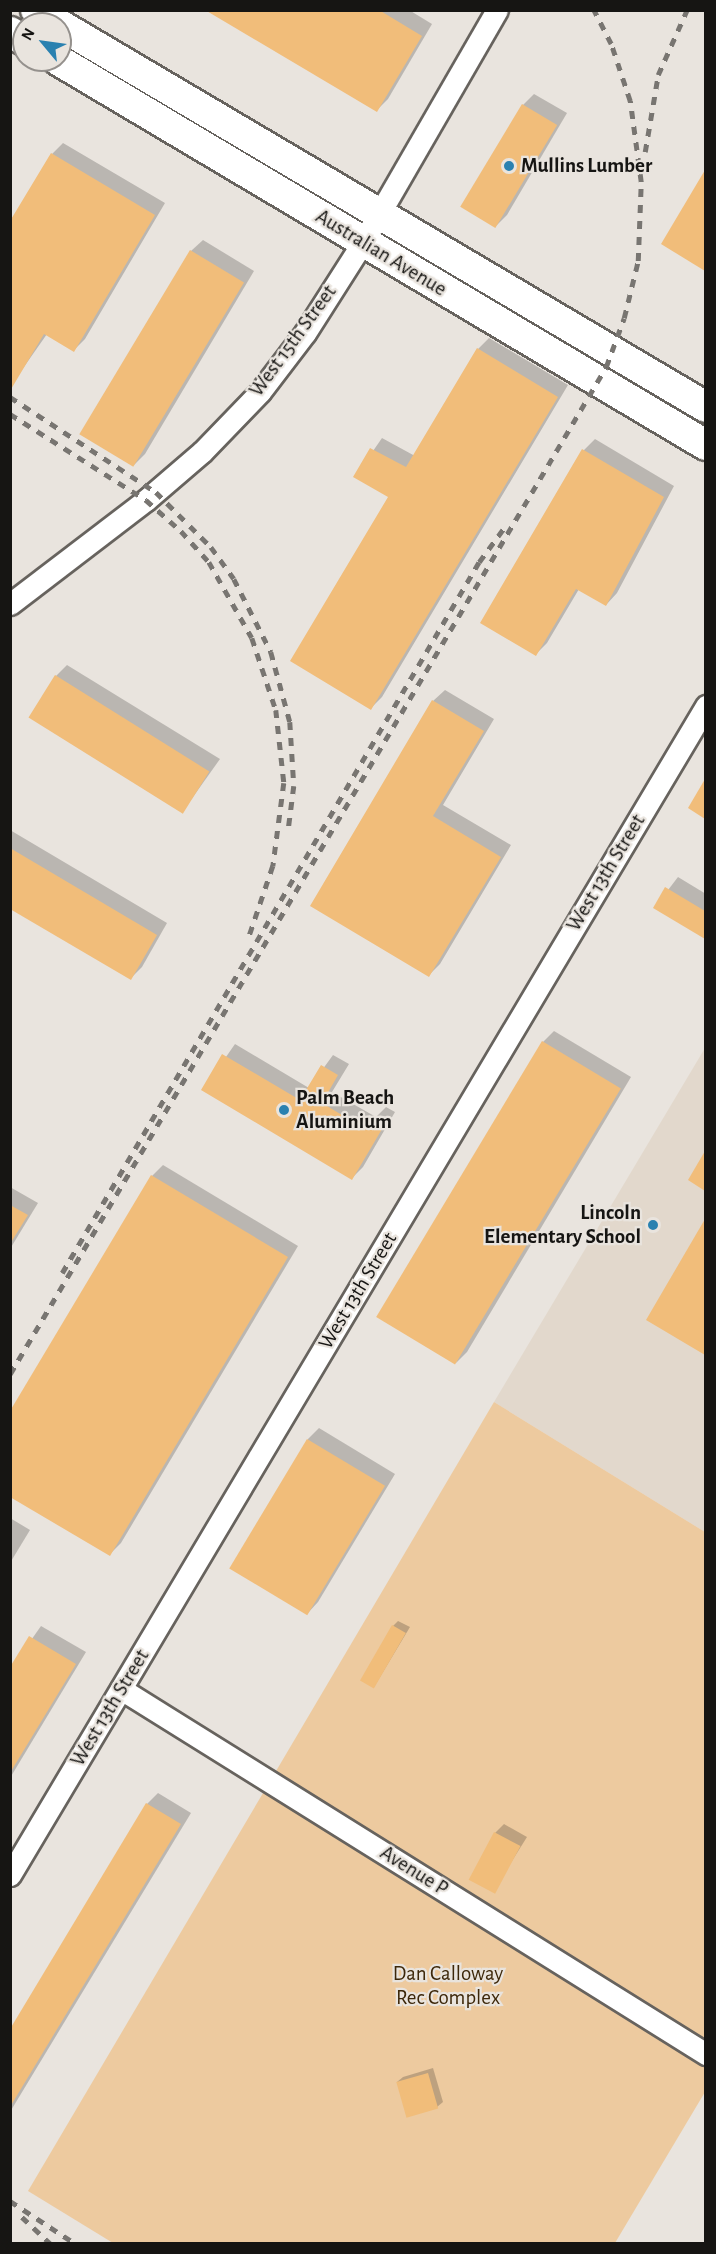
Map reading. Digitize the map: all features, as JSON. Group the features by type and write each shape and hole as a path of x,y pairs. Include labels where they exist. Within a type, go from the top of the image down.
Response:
{"main road":[{"name":"Australian Avenue","path":"72,32 378,216 705,407"},
{"name":"Australian Avenue","path":"72,68 705,445"}],"street":[{"name":"West 15th Street","path":"10,604 202,452 272,375 363,242 497,10"},
{"name":"West 13th Street","path":"10,1875 705,706"},
{"name":"Avenue P","path":"121,1689 705,2054"}],"shaded area":[{"name":"Lincoln Elementary School","path":"705,1048 705,1532 494,1402"}],"green space":[{"name":"Dan Calloway Rec Complex","path":"494,1402 705,1532 705,2092 615,2243 113,2243 28,2191"}],"building":[{"path":"205,10 379,10 422,36 377,112"},
{"name":"Mullins Lumber","path":"522,104 557,125 495,228 460,207"},
{"path":"51,153 155,215 74,352 44,334 10,391 10,221"},
{"path":"705,170 705,271 661,244"},
{"path":"190,250 244,282 133,467 79,434"},
{"path":"477,348 558,397 371,710 290,661 388,497 353,477 370,448 406,467"},
{"path":"582,449 664,497 606,606 576,589 536,656 480,623"},
{"path":"55,675 209,771 183,814 29,717"},
{"path":"432,700 484,731 433,816 501,857 429,977 310,906"},
{"path":"705,779 705,819 688,808"},
{"path":"10,848 157,935 131,980 10,909"},
{"path":"665,887 705,911 705,939 653,908"},
{"path":"542,1041 621,1088 455,1364 376,1317"},
{"name":"Palm Beach Aluminium","path":"222,1054 300,1100 321,1065 338,1075 322,1103 367,1130 374,1117 385,1124 352,1180 201,1090"},
{"path":"705,1151 705,1191 688,1180"},
{"path":"151,1175 288,1257 110,1556 10,1497 10,1411"},
{"path":"10,1205 28,1215 10,1244"},
{"path":"705,1219 705,1355 646,1320"},
{"path":"307,1439 385,1486 307,1615 229,1568"},
{"path":"392,1625 406,1633 374,1688 360,1680"},
{"path":"29,1636 76,1664 10,1773 10,1667"},
{"path":"146,1803 181,1824 10,2107 10,2029"},
{"path":"494,1832 520,1846 495,1894 469,1880"},
{"path":"428,2073 438,2109 406,2118 396,2082"}],"railway":[{"path":"10,1374 606,367 624,318 638,261 641,182 630,101 611,44 594,10"},
{"path":"645,152 658,75 687,10"},
{"path":"10,397 156,492 211,547 234,579 271,652 290,722 294,786 288,833"},
{"path":"10,414 146,500 181,531 209,562 252,638 276,710 284,783 273,866 248,940"},
{"path":"62,1273 479,562 504,528"},
{"path":"10,2201 76,2244"},
{"path":"22,2217 51,2244"}],"place":[{"name":"Mullins Lumber","path":"509,166"},
{"name":"Palm Beach Aluminium","path":"284,1110"},
{"name":"Lincoln Elementary School","path":"653,1225"}]}
